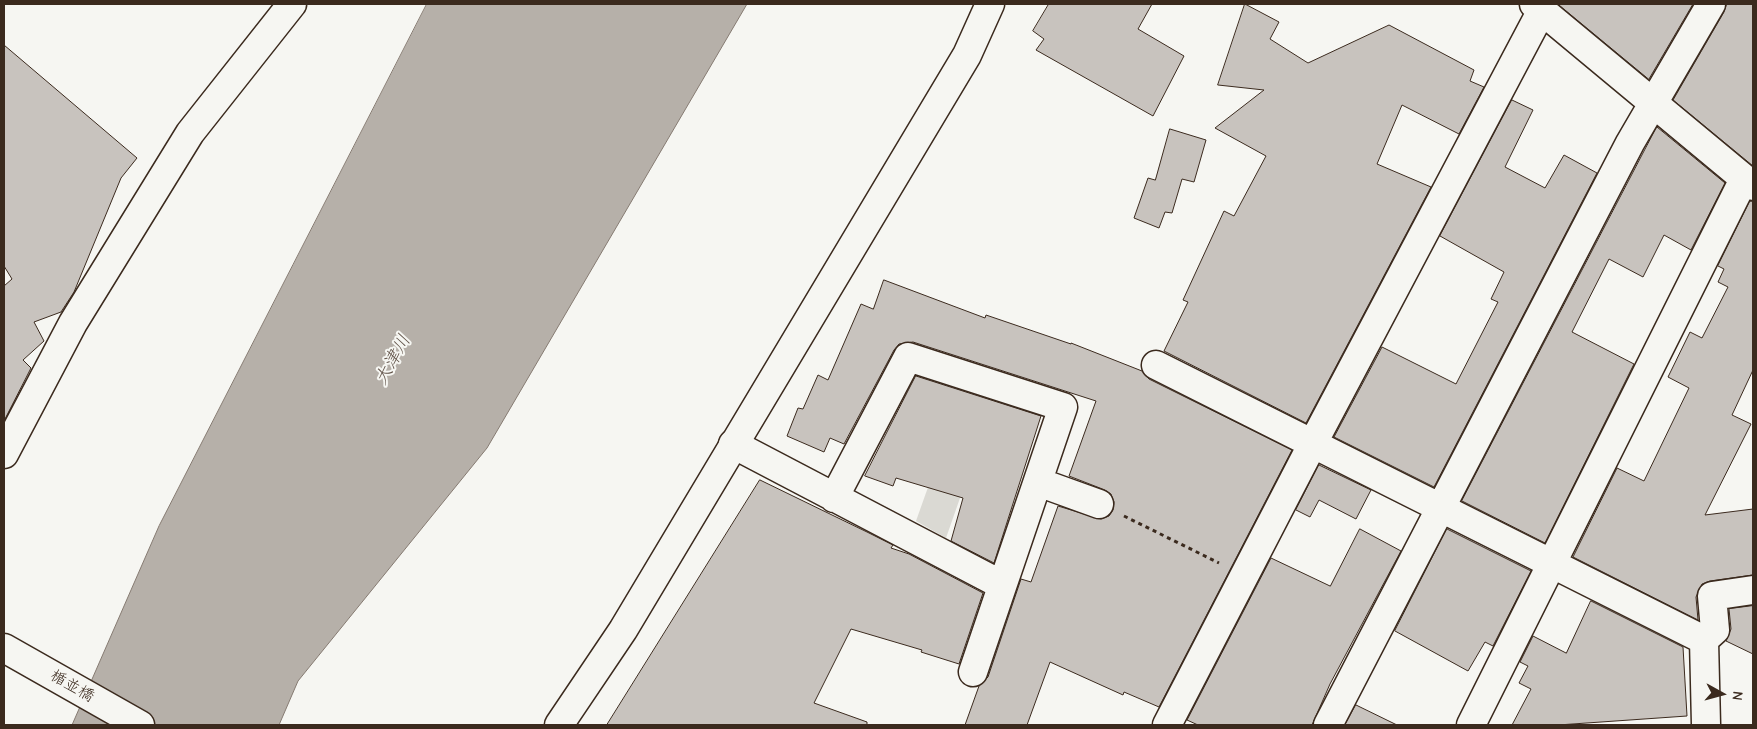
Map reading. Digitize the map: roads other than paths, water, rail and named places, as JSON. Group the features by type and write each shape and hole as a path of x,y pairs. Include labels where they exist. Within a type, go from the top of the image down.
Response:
{"street":[{"path":"4,454 73,323 190,133 292,4"},
{"path":"559,725 623,630 967,55 990,4"},
{"path":"1328,725 1653,102 1711,4"},
{"path":"1167,725 1538,7 1749,182 1550,565 1471,725"},
{"path":"834,498 908,357 1064,407 972,672"},
{"path":"1156,366 1313,443 1550,565 1704,640"},
{"path":"733,444 1002,584"},
{"path":"1038,482 1099,504"},
{"path":"1706,725 1704,640 1715,630 1712,596 1753,590"},
{"name":"楯並橋","path":"4,648 140,725"}],"water":[{"name":"大津川","path":"427,4 747,4 487,448 298,681 279,725 72,725 159,526"}]}
